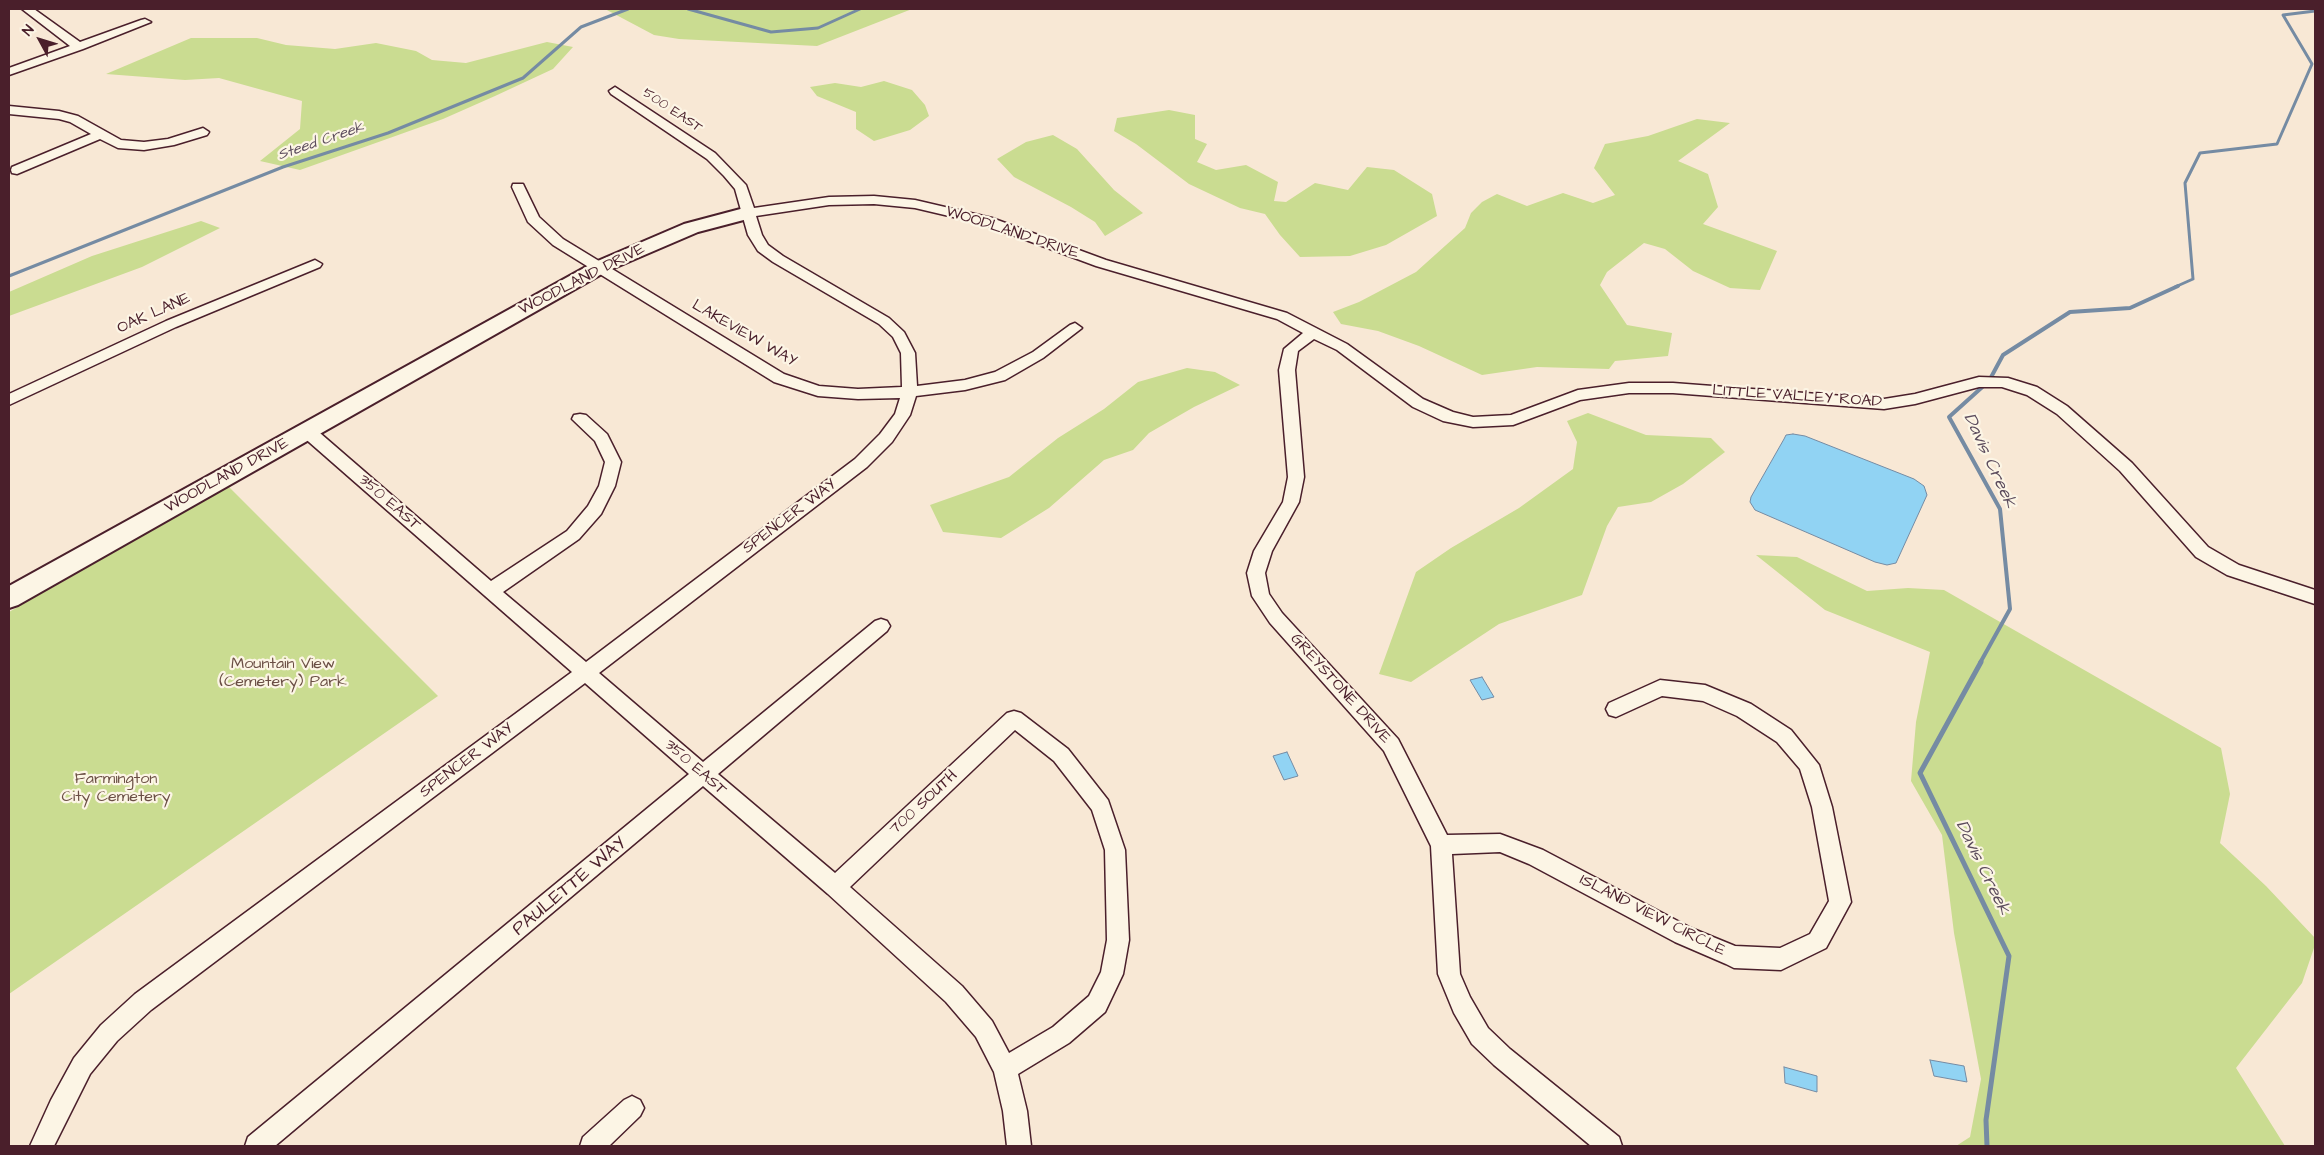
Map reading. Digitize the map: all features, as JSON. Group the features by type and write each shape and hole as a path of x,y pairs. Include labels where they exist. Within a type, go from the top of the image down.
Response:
{"street":[{"path":"27,9 79,47"},
{"path":"9,72 145,22"},
{"name":"500 EAST","path":"615,91 711,156 729,173 741,188 755,235 763,248 778,259 884,321 899,335 908,353 910,392"},
{"path":"9,110 59,115 74,119 118,144 144,146 170,142 203,132"},
{"path":"17,170 101,134"},
{"name":"LAKEVIEW WAY","path":"518,187 533,219 558,242 779,378 818,391 858,394 910,392 965,385 1000,376 1038,355 1075,328"},
{"name":"WOODLAND DRIVE","path":"9,598 600,267 691,228 748,212 829,200 865,200 915,204 941,209 987,221 1101,263 1282,316 1342,347 1418,404"},
{"name":"OAK LANE","path":"9,400 171,324 315,264"},
{"name":"GREYSTONE DRIVE","path":"1313,332 1291,349 1287,370 1296,477 1291,502 1262,551 1256,573 1261,596 1276,618 1391,745 1441,845 1449,974 1462,1005 1480,1036 1502,1058 1610,1146"},
{"name":"LITTLE VALLEY ROAD","path":"1418,404 1449,418 1486,422 1524,417 1563,399 1578,395 1629,388 1673,388 1884,404 1915,399 1979,382 2003,382 2032,391 2062,410 2126,467 2182,532 2202,552 2233,570 2315,597"},
{"name":"SPENCER WAY","path":"42,1146 59,1108 82,1066 109,1033 143,1002 585,673 861,463 886,438 902,415 910,392"},
{"path":"490,591 573,535 595,510 608,486 613,462 601,438 580,419"},
{"name":"350 EAST","path":"308,431 703,776 835,887 954,994 984,1029 1005,1069 1019,1146"},
{"name":"PAULETTE WAY","path":"257,1146 881,626"},
{"name":"ISLAND VIEW CIRCLE","path":"1441,845 1500,843 1536,857 1682,935 1734,957 1781,959 1818,941 1840,902 1822,806 1809,765 1784,736 1744,710 1705,693 1660,688 1616,709"},
{"name":"700 SOUTH","path":"835,887 1014,719 1061,755 1101,806 1115,850 1118,940 1112,974 1097,1004 1061,1035 1005,1069"},
{"path":"592,1146 632,1108"}],"green space":[{"path":"605,9 912,9 817,46 679,39 654,35"},
{"path":"191,38 257,38 286,45 335,49 376,43 416,51 432,60 466,63 547,42 573,47 553,69 495,96 443,119 300,170 260,161 300,129 302,101 219,78 185,80 106,74"},
{"path":"884,81 912,90 925,105 929,116 910,130 874,141 856,129 856,112 817,96 810,87 835,83 861,87"},
{"path":"1169,110 1195,115 1195,139 1207,144 1197,162 1216,170 1246,165 1278,182 1274,201 1286,202 1315,183 1348,190 1367,167 1394,170 1432,194 1437,216 1386,245 1350,256 1300,257 1280,235 1265,214 1240,208 1189,184 1136,144 1114,131 1117,118"},
{"path":"1697,119 1730,123 1678,161 1708,174 1718,207 1703,224 1777,251 1760,290 1730,288 1693,271 1665,249 1644,243 1607,272 1600,285 1627,325 1672,333 1668,356 1615,361 1609,369 1537,367 1482,375 1419,346 1378,331 1341,324 1333,312 1359,302 1416,272 1465,228 1471,213 1482,202 1497,194 1527,206 1563,193 1593,203 1615,195 1594,168 1605,144 1648,136"},
{"path":"1053,135 1077,149 1114,190 1143,213 1105,236 1095,222 1014,177 997,159 1026,142"},
{"path":"201,221 220,228 142,267 9,316 9,292 92,256"},
{"path":"1187,368 1215,372 1240,385 1194,407 1149,433 1133,450 1104,460 1049,508 1001,538 943,532 930,505 1009,477 1058,438 1104,409 1138,382"},
{"path":"1588,413 1646,435 1711,438 1725,452 1683,484 1651,502 1618,507 1607,526 1582,595 1499,624 1411,682 1379,674 1416,572 1451,548 1519,508 1573,469 1577,442 1567,421"},
{"path":"229,487 438,696 9,994 9,612"},
{"path":"1756,555 1797,557 1867,591 1908,588 1944,590 2221,748 2230,794 2220,843 2266,886 2315,938 2315,945 2302,983 2236,1068 2285,1146 1956,1146 1970,1137 1981,1079 1954,933 1942,835 1911,781 1916,722 1930,652 1825,610"}],"water":[{"path":"1786,435 1805,436 1914,479 1924,486 1927,495 1896,563 1887,565 1875,562 1755,510 1750,502 1751,497"},
{"path":"1482,677 1494,697 1482,700 1470,680"},
{"path":"1287,752 1298,776 1284,780 1273,756"},
{"path":"1930,1060 1964,1066 1967,1082 1934,1076"},
{"path":"1784,1067 1817,1076 1817,1092 1785,1083"}],"waterway":[{"name":"Steed Creek","path":"9,276 283,167 388,133 523,78 581,27 628,9"},
{"name":"Steed Creek","path":"688,9 771,32 818,28 860,9"},
{"name":"Davis Creek","path":"2175,287 2193,279 2185,183 2200,153 2277,144 2312,64 2283,15 2315,11"},
{"name":"Davis Creek","path":"1980,663 2010,609 2000,509 1949,417 1989,381 2003,355 2070,312 2130,308 2178,286"},
{"name":"Davis Creek","path":"1981,662 1920,773 2009,956 1986,1120 1987,1146"}],"park label":[{"name":"Mountain View (Cemetery) Park","path":"283,674"},
{"name":"Farmington City Cemetery","path":"116,789"}]}
